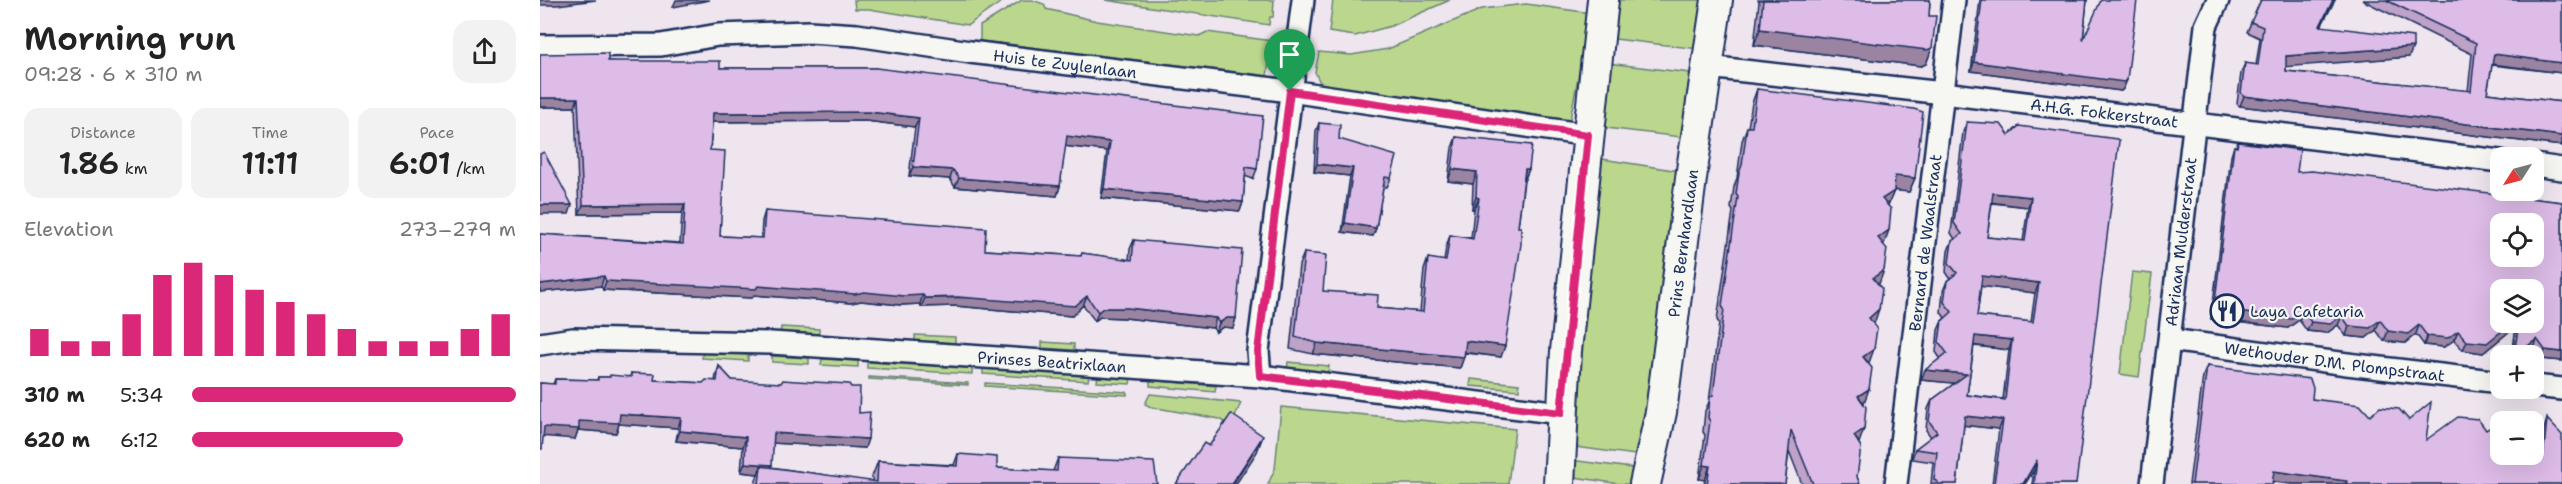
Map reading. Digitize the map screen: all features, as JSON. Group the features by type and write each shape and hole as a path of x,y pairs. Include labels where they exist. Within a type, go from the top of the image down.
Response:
{"street":[{"path":"1260,376 1258,351 1303,0"},
{"path":"1558,484 1561,413 1603,0"},
{"name":"Prins Bernhardlaan","path":"1645,484 1661,412 1693,163 1717,0"},
{"name":"Bernard de Waalstraat","path":"1896,484 1954,0"},
{"name":"Adriaan Mulderstraat","path":"2152,484 2206,26 2218,0"},
{"name":"Huis te Zuylenlaan","path":"540,46 661,45 718,35 740,34 809,32 848,34 970,52 1290,91 1588,135"},
{"name":"A.H.G. Fokkerstraat","path":"1708,67 1943,93 2490,160"},
{"path":"2544,166 2562,169"},
{"name":"Prinses Beatrixlaan","path":"540,345 573,339 771,343 1260,376 1561,413"},
{"name":"Wethouder D.M. Plompstraat","path":"2170,340 2490,381"},
{"path":"2544,387 2562,389"}],"green space":[{"path":"854,0 1004,0 968,25 869,9 855,9"},
{"path":"1022,0 1032,0 1044,4 1046,9 1097,21 1199,36 1207,32 1272,41 1267,76 980,41 980,26"},
{"path":"1105,0 1274,0 1273,17 1270,17 1269,25"},
{"path":"1333,0 1450,0 1391,26 1355,36 1329,32"},
{"path":"1612,0 1706,0 1699,49 1607,38"},
{"path":"1526,4 1590,13 1570,120 1323,89 1315,72 1319,52 1351,55 1388,49 1482,9"},
{"path":"1607,63 1690,73 1681,137 1598,127"},
{"path":"1596,158 1679,171 1643,456 1568,446"},
{"path":"2132,272 2152,274 2139,377 2120,374"},
{"path":"781,327 819,329 819,336 780,334"},
{"path":"915,335 955,337 955,343 915,341"},
{"path":"1042,342 1074,344 1074,350 1042,348"},
{"path":"703,352 748,355 748,361 702,358"},
{"path":"772,356 809,358 809,364 772,362"},
{"path":"822,359 858,361 858,367 821,365"},
{"path":"867,362 972,368 972,374 867,368"},
{"path":"1288,362 1329,366 1328,373 1287,369"},
{"path":"983,368 1089,375 1088,381 983,374"},
{"path":"1098,375 1131,378 1130,384 1097,382"},
{"path":"869,377 968,383 968,385 869,379"},
{"path":"1471,379 1519,384 1519,390 1470,386"},
{"path":"1150,380 1216,386 1215,392 1150,386"},
{"path":"985,383 1127,392 1127,395 985,386"},
{"path":"1150,394 1241,403 1231,426 1220,419 1151,407 1145,404"},
{"path":"1281,407 1515,429 1508,484 1268,484 1275,469"},
{"path":"1570,460 1639,469 1638,484 1620,484 1568,476"}],"building":[{"path":"1763,0 1930,0 1929,16 1936,16 1932,48 1927,50 1760,29"},
{"path":"1982,0 2087,0 2083,40 2101,0 2137,0 2127,80 2124,82 1974,62"},
{"path":"2261,0 2333,0 2320,26 2413,37 2413,47 2286,56 2286,71 2471,91 2476,43 2386,0 2562,0 2562,63 2494,54 2487,93 2562,102 2562,136 2244,96 2241,93 2245,63 2258,65 2263,27 2251,22"},
{"path":"608,53 608,61 720,61 720,68 876,68 1263,116 1257,169 1246,167 1243,202 1104,189 1110,142 1067,136 1060,186 959,178 953,170 913,167 919,118 870,112 713,113 710,150 725,151 720,236 763,238 765,211 986,228 985,250 1081,256 1082,253 1132,260 1134,240 1242,250 1236,318 1227,318 1219,323 1216,318 1128,308 1103,308 1098,312 1087,296 1075,306 958,297 925,298 923,295 904,296 864,292 855,294 758,286 756,289 606,281 604,276 540,284 540,234 683,244 685,204 583,205 578,98 540,98 540,54"},
{"path":"1757,89 1923,112 1915,178 1895,176 1894,191 1882,199 1891,209 1889,230 1878,238 1887,249 1884,270 1873,278 1882,289 1879,309 1869,318 1877,328 1874,349 1863,357 1872,368 1869,389 1858,396 1866,407 1864,429 1854,436 1861,447 1857,477 1860,484 1813,484 1791,430 1785,484 1707,484 1710,466 1704,465 1710,421 1708,418 1710,397 1713,395 1739,173 1747,127 1752,127"},
{"path":"1967,122 2001,124 2009,135 2019,126 2119,141 2076,484 2034,484 2037,460 2023,484 1994,484 2003,420 1965,416 1957,484 1937,484 1938,482 1934,480 1937,452 1915,449 1937,432 1929,421 1932,400 1967,374 1925,370 1947,353 1939,342 1942,321 1952,312 1944,302 1947,281 1957,273 1949,263 1952,241 1962,234 1954,223","holes":["1993,193 2031,197 2025,241 1987,237","1982,276 2039,283 2033,322 1977,316","1975,336 2012,340 2005,400 1967,395"]},
{"path":"1319,123 1340,125 1339,139 1397,156 1391,178 1385,177 1376,228 1345,223 1353,168 1317,164"},
{"path":"1456,137 1532,145 1529,169 1525,169 1518,227 1521,227 1521,244 1505,346 1466,341 1464,357 1317,343 1295,337 1304,253 1326,255 1323,291 1378,295 1377,308 1423,312 1428,258 1446,261 1450,235 1473,239 1479,198 1476,197 1477,172 1452,169"},
{"path":"2238,142 2300,150 2297,172 2312,171 2490,193 2490,201 2544,200 2562,202 2562,352 2545,350 2544,345 2537,339 2529,345 2516,345 2517,333 2544,333 2544,279 2490,279 2490,333 2499,333 2487,343 2467,341 2458,331 2448,338 2427,336 2419,325 2408,334 2388,331 2380,320 2370,328 2349,326 2342,316 2330,324 2311,322 2303,311 2292,319 2214,309 2234,146 2237,147"},
{"path":"544,152 572,205 540,205 540,154"},
{"path":"719,366 732,380 781,383 783,380 849,384 851,387 860,387 859,413 870,412 868,439 774,433 772,465 745,463 746,437 680,431 681,418 620,414 619,423 579,421 579,429 544,427 542,449 540,449 540,383 555,384 555,379 598,380 598,377 610,377 610,375 631,377 631,373 655,374 654,380 703,383 706,380 717,381"},
{"path":"2207,366 2310,379 2313,388 2312,399 2360,405 2370,416 2380,407 2399,409 2409,420 2431,402 2426,440 2458,417 2478,419 2486,430 2490,427 2490,465 2544,465 2547,419 2562,435 2562,484 2346,484 2347,481 2274,471 2272,484 2192,484"},
{"path":"1231,414 1263,436 1233,484 1176,484 1204,443 1209,446"},
{"path":"958,454 997,457 997,468 1057,471 1058,458 1154,462 1157,484 759,484 761,466 877,482 878,461 957,466"}],"place":[{"name":"Laya Cafetaria","path":"2227,311"}],"route":[{"path":"1290,91 1588,135 1561,413 1511,405 1260,376 1258,351 1290,91"}]}
